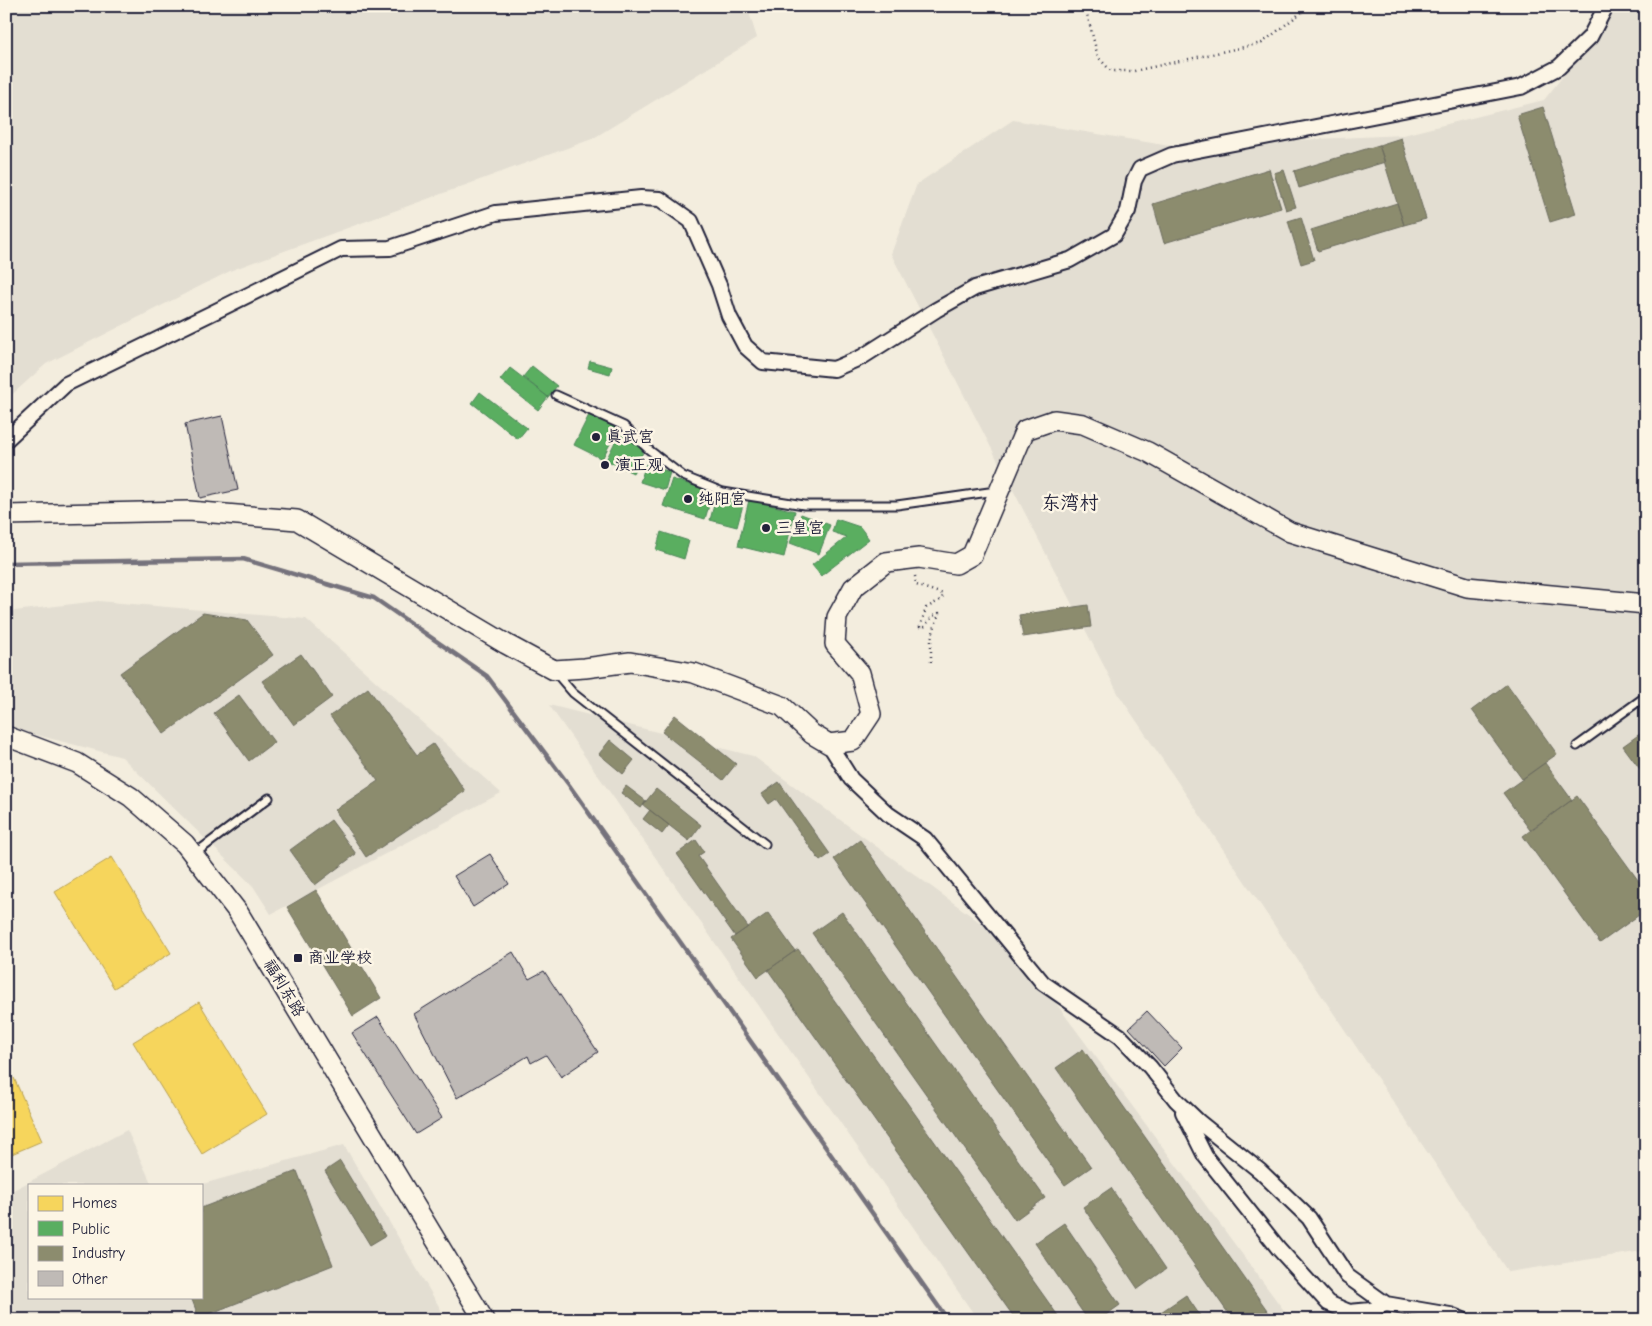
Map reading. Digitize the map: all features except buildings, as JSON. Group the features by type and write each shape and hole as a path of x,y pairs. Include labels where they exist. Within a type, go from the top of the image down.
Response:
{"main road":[{"path":"6,514 189,510 297,520 506,644 554,670 630,662 694,673 782,706 812,734 829,744 853,741 871,714 860,673 835,644 837,617 853,588 886,562 919,558 956,564 972,554 1025,430 1054,420 1083,424 1148,452 1290,532 1467,587 1646,604"},
{"name":"福利东路","path":"6,736 78,763 131,797 185,844 238,912 484,1320"}],"street":[{"path":"6,440 66,384 341,249 390,248 496,213 641,198 660,199 691,221 719,284 729,316 745,346 763,362 834,369 862,357 936,310 975,288 1070,260 1114,235 1128,211 1134,181 1140,169 1172,155 1521,87 1559,67 1590,37 1606,6"},
{"path":"829,744 851,779 888,814 925,839 1043,983 1120,1036 1150,1067 1176,1100 1199,1122 1260,1171 1309,1218 1347,1276 1386,1304 1450,1315 1463,1320"},
{"path":"1176,1100 1205,1156 1279,1249 1328,1303 1350,1312 1371,1310 1386,1304"}],"lane":[{"path":"556,395 624,426 648,449 683,476 723,492 804,505 897,505 999,491"},
{"path":"554,670 573,693 765,844"},
{"path":"1577,746 1646,696"},
{"path":"193,855 269,798"}],"path":[{"path":"1085,6 1098,57 1112,71 1134,71 1262,42 1302,12 1306,6"},
{"path":"912,559 916,585 943,594 942,599 926,608 920,627 924,627 933,616 939,613 931,639 931,664"}],"shaded area":[{"path":"6,6 747,6 757,38 592,139 232,270 46,364 6,400"},
{"path":"1619,6 1646,6 1646,1248 1642,1251 1508,1272 1119,695 891,254 917,184 1013,120 1170,146 1403,135 1544,100"},
{"path":"98,601 306,619 501,793 271,914 253,886 122,757 6,727 6,612"},
{"path":"549,705 753,756 1015,948 1291,1320 978,1320"},
{"path":"127,1130 152,1184 28,1184 28,1298 202,1298 202,1184 344,1145 447,1320 6,1320 6,1194"}],"waterway":[{"path":"6,563 243,559 374,598 487,676 569,785 948,1320"}],"place":[{"name":"真武宫","path":"596,437"},
{"name":"演正观","path":"605,465"},
{"name":"纯阳宫","path":"688,499"},
{"name":"三皇宫","path":"766,528"},
{"name":"商业学校","path":"298,958"}],"district":[{"name":"东湾村","path":"1070,503"}]}
